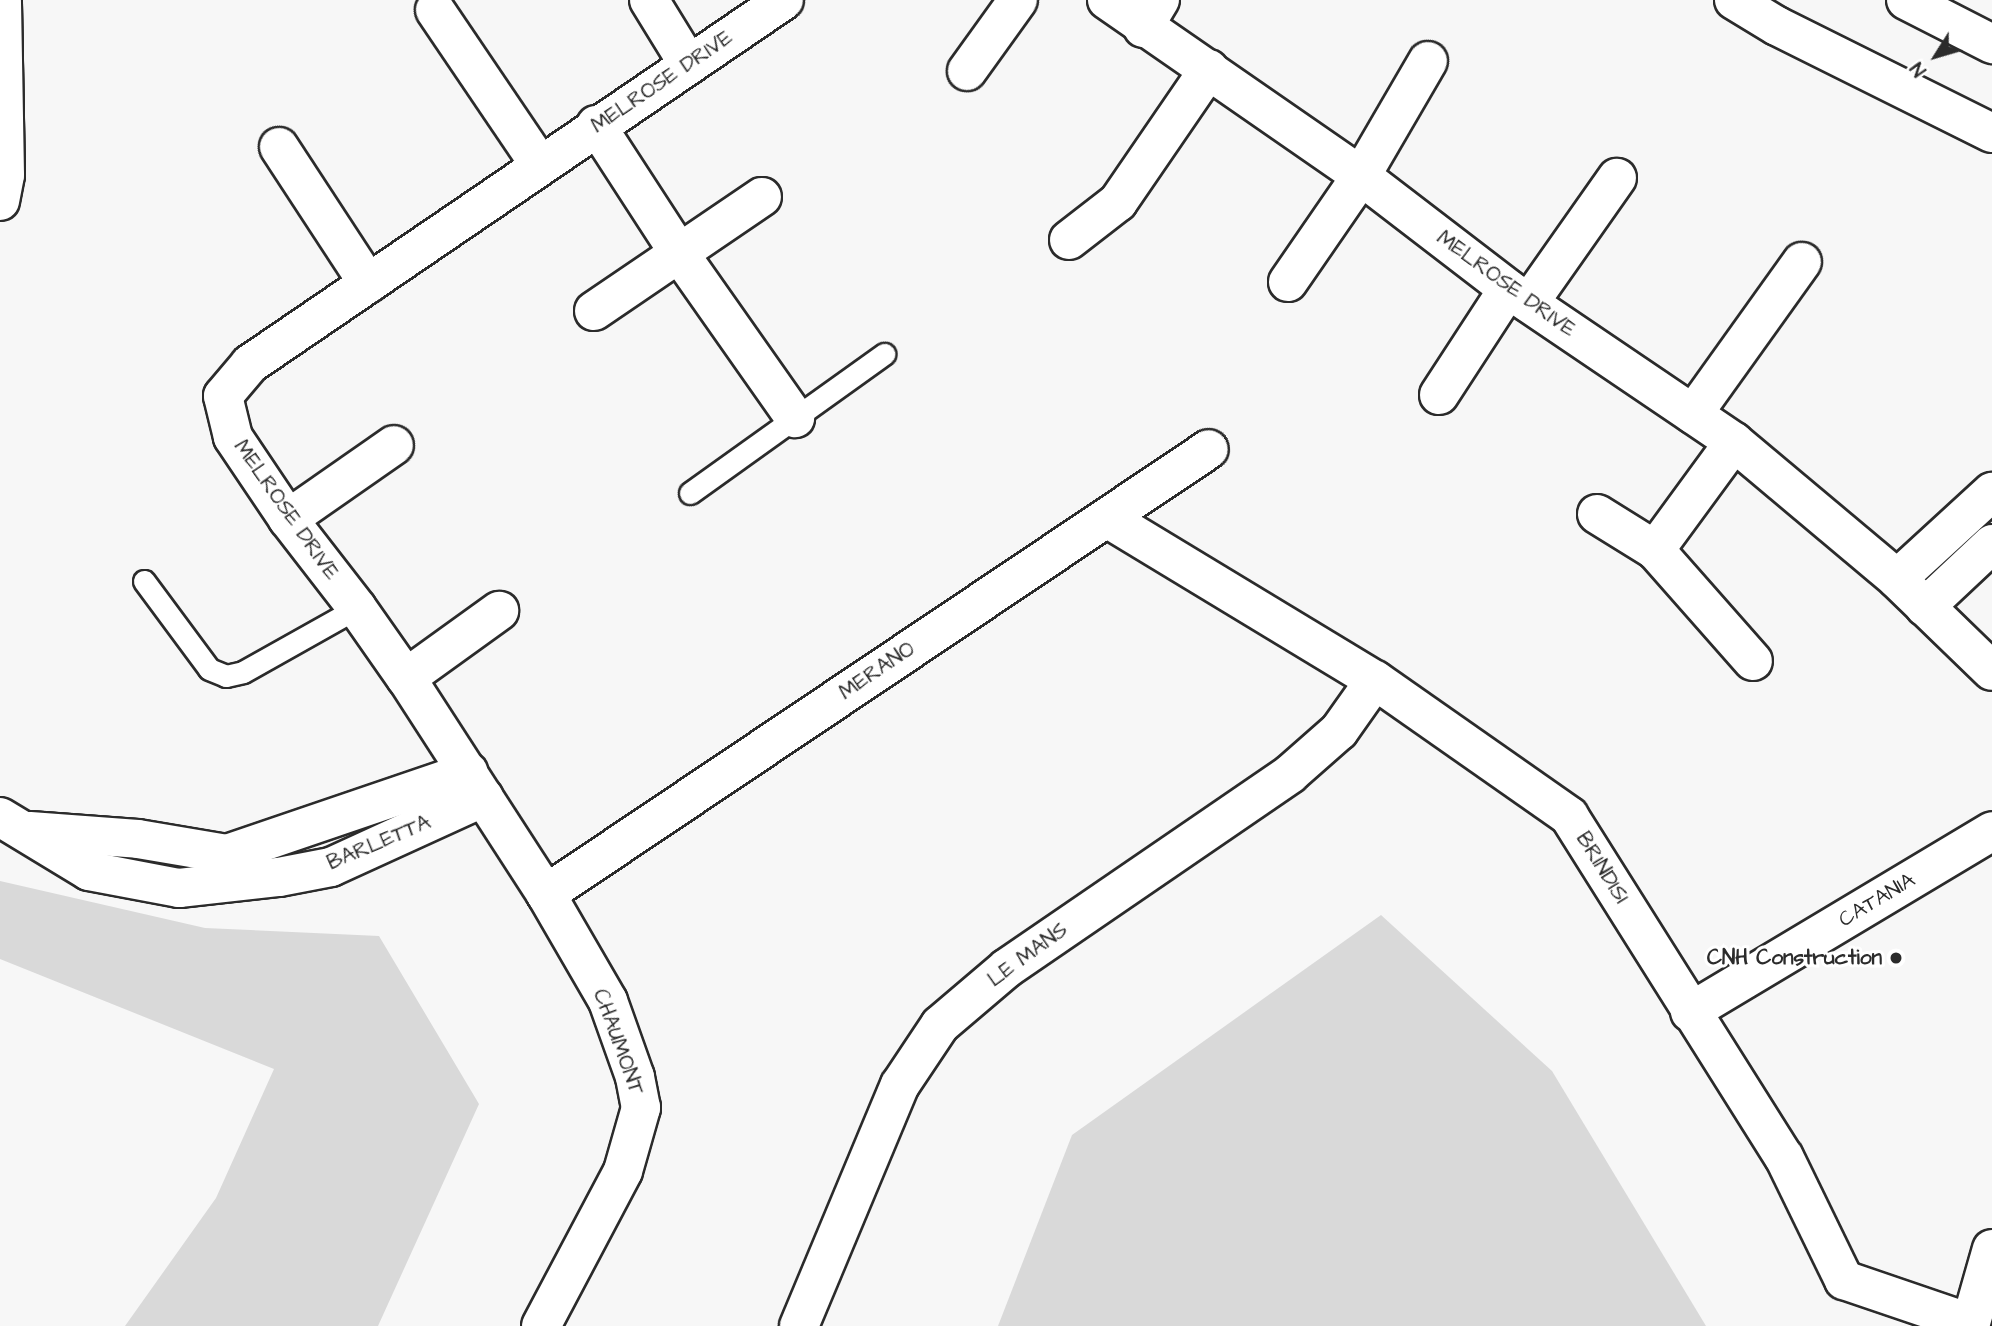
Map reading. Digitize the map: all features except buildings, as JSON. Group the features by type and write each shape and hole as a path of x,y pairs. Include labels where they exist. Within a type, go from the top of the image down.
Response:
{"street":[{"path":"0,201 5,175 2,0"},
{"path":"649,0 688,65"},
{"name":"MELROSE DRIVE","path":"476,784 357,608 288,519 233,437 223,396 250,364 596,125 784,0"},
{"path":"967,71 1018,0"},
{"name":"MELROSE DRIVE","path":"1107,0 1152,14 1209,69 1361,176 1519,296 1734,442 1897,579 1992,671"},
{"path":"1734,0 1777,26 1992,133"},
{"path":"1906,0 1992,44"},
{"path":"435,10 540,165"},
{"path":"1288,282 1361,176 1429,61"},
{"path":"1069,240 1118,202 1209,69"},
{"path":"596,125 679,253 795,418"},
{"path":"279,147 368,283"},
{"path":"1439,395 1616,178"},
{"path":"594,311 762,197"},
{"path":"1693,414 1802,262"},
{"path":"1655,550 1734,442"},
{"path":"288,519 394,445"},
{"name":"MERANO","path":"545,894 1209,449"},
{"path":"1897,579 1992,492"},
{"path":"1597,514 1655,550 1753,661"},
{"name":"BRINDISI","path":"1107,518 1376,680 1569,816 1690,1012 1784,1157 1844,1280 1970,1324"},
{"path":"1925,607 1992,544"},
{"path":"406,678 499,611"},
{"name":"LE MANS","path":"799,1326 900,1085 940,1025 1007,968 1290,774 1339,732 1376,680"},
{"name":"CHAUMONT","path":"476,784 608,1001 635,1077 640,1108 623,1171 541,1326"},
{"name":"BARLETTA","path":"13,824 138,839 228,868 476,784"},
{"name":"CATANIA","path":"1690,1012 1992,831"},
{"path":"1970,1324 1992,1249"}],"lane":[{"path":"690,493 884,354"},
{"path":"144,581 209,669 226,676 243,672 357,608"}],"shaded area":[{"path":"0,881 205,928 379,936 479,1104 378,1326 125,1326 216,1198 274,1069 0,959"},
{"path":"1381,915 1552,1071 1706,1326 998,1326 1072,1135"}],"place":[{"name":"CNH Construction","path":"1896,958"}]}
